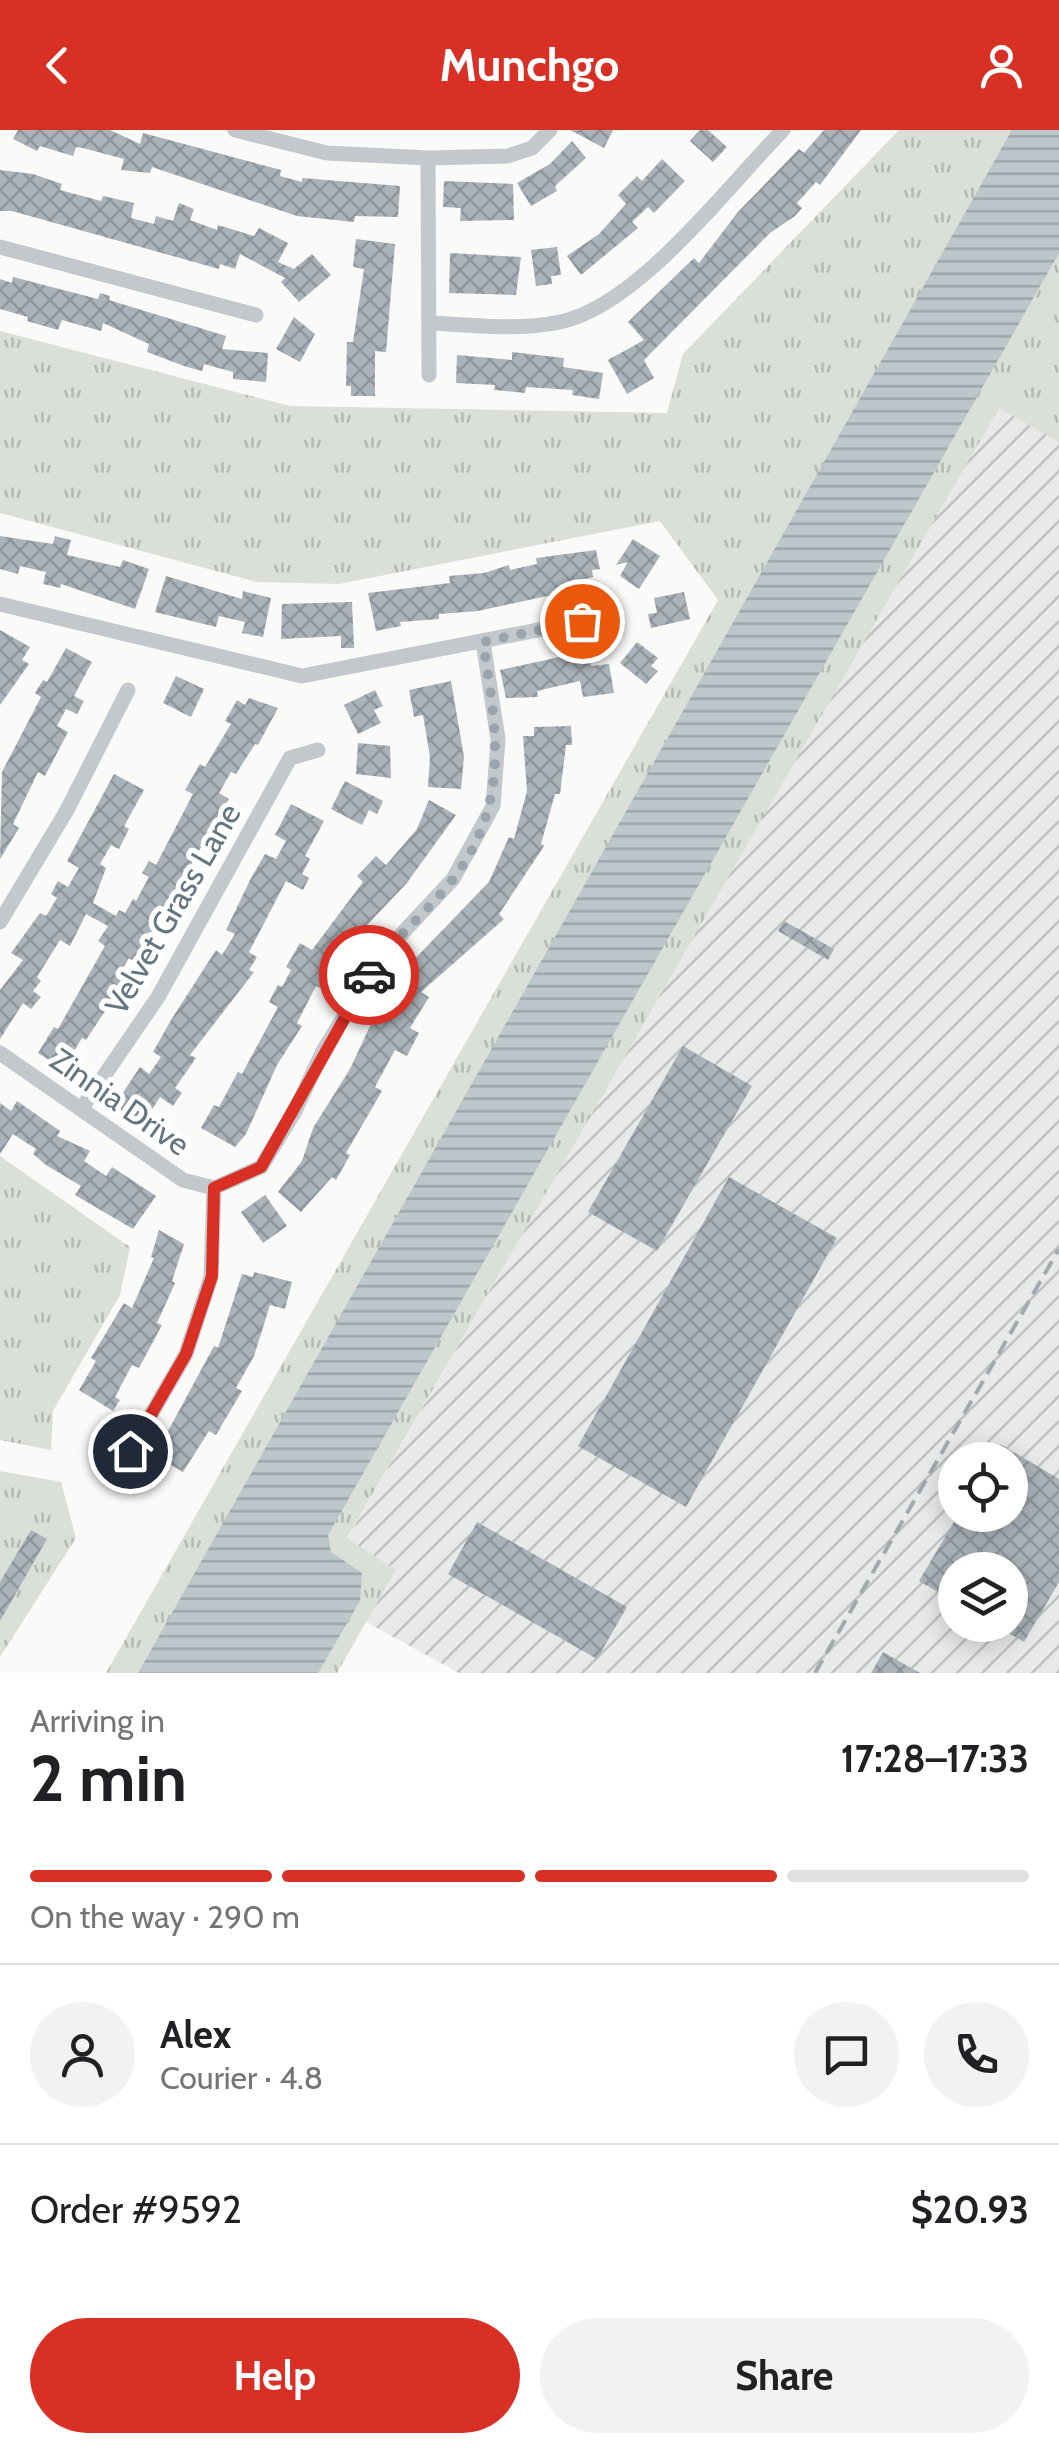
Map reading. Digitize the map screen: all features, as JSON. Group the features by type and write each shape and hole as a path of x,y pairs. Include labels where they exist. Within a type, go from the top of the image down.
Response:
{"street":[{"path":"235,130 288,136 327,153 428,158 508,156 532,148 550,130"},
{"path":"430,324 558,323 594,312 642,277 780,131"},
{"path":"428,158 430,375"},
{"path":"0,247 256,315"},
{"path":"0,604 302,676 615,614"},
{"path":"130,1451 186,1354 212,1276 214,1188 261,1167 373,968 453,880 492,806 498,739 483,642"},
{"path":"0,922 67,810 128,690"},
{"name":"Velvet Grass Lane","path":"82,1108 158,997 290,758 318,750"},
{"name":"Zinnia Drive","path":"0,1053 183,1180 214,1188"}],"shaded area":[{"path":"1012,130 1059,130 1059,253 328,1535 331,1552 362,1573 360,1601 318,1673 138,1673"},
{"path":"1059,299 1059,1673 459,1673 366,1622 396,1570 347,1539"}],"green space":[{"path":"899,130 1059,130 1059,442 999,408 347,1538 396,1570 337,1673 106,1673 718,600 660,521 339,584 257,582 0,513 0,331 290,406 667,413 683,354"},
{"path":"0,1156 130,1247 120,1295 53,1411 51,1450 0,1440"},
{"path":"0,1471 61,1482 76,1538 0,1657"}],"building":[{"path":"18,130 110,130 140,144 143,133 281,170 280,176 302,182 302,178 400,186 398,217 355,216 354,222 297,216 152,167 150,173 121,170 124,159 83,148 76,147 73,156 40,146 37,151 13,139"},
{"path":"570,130 613,130 604,148"},
{"path":"700,130 708,130 727,147 713,162 690,141"},
{"path":"824,130 861,130 820,185 816,182 797,203 802,208 795,216 770,233 644,360 654,378 627,394 608,360 644,340 628,322 694,258 699,263 738,212 799,149 804,153"},
{"path":"572,141 586,158 555,186 557,191 531,206 517,183 550,164"},
{"path":"662,159 685,181 654,213 648,207 632,222 638,228 581,275 567,256 599,234 626,204 618,195 637,176 642,181"},
{"path":"0,170 33,174 62,184 60,190 101,201 103,196 134,203 131,218 154,224 156,216 173,221 179,203 194,209 190,220 217,230 218,225 254,236 259,228 288,243 278,262 294,269 312,254 331,275 299,302 281,282 285,278 240,254 235,269 220,264 219,269 12,211 0,211"},
{"path":"444,181 513,184 514,220 460,221 461,208 443,207"},
{"path":"356,239 395,244 386,352 375,351 375,396 351,396 351,386 346,386 347,342 353,342 364,269 353,267"},
{"path":"557,247 561,275 551,276 552,284 536,286 531,250"},
{"path":"450,253 521,257 516,295 449,293"},
{"path":"13,277 98,299 100,293 110,296 109,300 226,336 222,349 268,353 266,382 233,379 233,372 204,364 202,371 184,366 147,352 149,344 103,323 101,331 62,320 58,330 27,321 28,317 0,309 0,279 12,283"},
{"path":"294,317 315,334 300,362 276,349"},
{"path":"512,352 564,358 563,367 603,373 599,399 572,395 573,390 526,387 525,393 494,390 495,385 456,383 457,355 512,360"},
{"path":"0,536 53,544 55,536 71,540 67,555 120,567 123,560 149,569 135,609 61,584 60,588 43,584 46,572 20,566 18,574 0,569"},
{"path":"633,539 660,556 639,589 620,576 628,562 616,565"},
{"path":"596,550 600,569 592,570 593,577 560,585 561,593 478,611 439,614 439,619 400,622 401,626 376,631 368,593 450,583 449,576 484,573 509,565 510,570 537,564 536,558"},
{"path":"166,576 242,599 243,591 271,598 263,637 242,633 245,622 219,616 216,627 155,612"},
{"path":"684,592 690,619 651,628 648,614 657,613 654,598"},
{"path":"352,602 354,648 341,648 341,636 281,639 282,604"},
{"path":"0,630 30,647 22,660 29,664 0,705"},
{"path":"637,642 658,658 651,666 658,671 646,684 620,663"},
{"path":"66,648 92,662 74,696 84,701 77,714 66,709 57,726 68,732 45,776 38,772 13,824 19,828 0,859 2,772 41,697 35,693 43,680 47,682"},
{"path":"569,655 590,655 591,666 609,664 614,693 583,697 580,681 537,691 538,697 506,698 500,670"},
{"path":"176,676 204,689 191,717 163,703"},
{"path":"451,681 464,757 461,789 428,787 430,757 423,715 414,717 409,690"},
{"path":"375,690 383,706 374,710 381,723 358,734 344,705"},
{"path":"249,698 278,708 258,745 236,774 231,772 219,793 229,799 153,930 158,933 151,946 138,964 129,958 117,978 124,982 86,1040 82,1038 63,1069 38,1053 54,1027 58,1029 105,946 98,941 108,926 86,914 70,946 60,940 37,977 41,981 33,991 41,997 31,1009 23,1003 0,1039 0,990 23,960 11,953 40,913 46,916 57,898 51,894 58,881 68,887 79,868 67,861 114,774 144,790 124,826 129,829 119,849 111,845 100,864 106,868 93,903 116,916 119,910 125,913 133,899 136,901 149,877 142,873 149,861 156,865 193,794 185,790 200,764 205,767 231,724 225,721 237,700 245,705"},
{"path":"571,726 572,745 566,745 560,794 555,794 541,844 544,846 499,914 504,919 421,992 429,997 410,1028 419,1033 407,1056 395,1050 375,1087 382,1091 346,1153 350,1155 336,1180 332,1177 301,1212 278,1192 302,1161 313,1128 350,1069 377,1011 404,970 489,882 509,837 514,839 527,791 523,736 534,736 534,727"},
{"path":"358,743 390,746 391,778 356,774"},
{"path":"345,781 383,801 377,814 369,810 362,825 331,809"},
{"path":"429,800 456,815 406,884 344,949 320,988 316,986 297,1023 302,1026 277,1065 246,1134 235,1147 201,1128 214,1105 219,1107 238,1072 242,1074 278,1007 269,1002 291,970 286,967 300,943 312,950 363,882 357,876 376,856 386,865 417,829"},
{"path":"291,804 324,821 305,856 310,859 302,874 309,878 303,890 286,881 249,952 257,957 249,970 254,972 190,1055 196,1058 175,1088 182,1093 173,1106 160,1097 141,1127 112,1109 140,1067 149,1074 161,1057 153,1052 171,1020 216,950 222,955 235,934 226,930 250,880 265,854 276,859 286,841 275,835"},
{"path":"784,921 834,949 828,960 778,931"},
{"path":"683,1046 752,1086 657,1251 588,1212"},
{"path":"17,1101 60,1131 57,1136 90,1151 84,1161 106,1176 112,1167 156,1196 133,1229 75,1195 81,1186 46,1165 33,1154 36,1149 13,1134 0,1154 0,1103 11,1111"},
{"path":"729,1177 837,1238 686,1507 578,1446"},
{"path":"265,1195 287,1226 263,1243 241,1212"},
{"path":"159,1230 184,1244 172,1281 175,1283 157,1323 162,1325 139,1368 132,1365 115,1397 120,1400 113,1411 79,1390 96,1361 91,1358 124,1303 132,1308 154,1258 151,1257"},
{"path":"254,1272 292,1282 285,1309 270,1305 254,1356 236,1388 242,1391 216,1435 209,1431 183,1472 162,1460 168,1450 160,1446 214,1346 218,1348 242,1274 253,1277"},
{"path":"1028,1461 1059,1479 1059,1582 1028,1635 1028,1552 938,1552 938,1592 919,1581 948,1532 1028,1532"},
{"path":"477,1522 627,1607 597,1659 448,1574"},
{"path":"31,1530 47,1539 0,1621 0,1582"},
{"path":"883,1652 920,1673 871,1673"}],"railway":[{"path":"815,1673 1059,1249"}],"way so far":[{"path":"369,975 383,954 453,880 492,806 498,739 483,642 582,621"}],"route":[{"path":"130,1451 186,1354 212,1276 214,1188 261,1167 369,975"}]}
